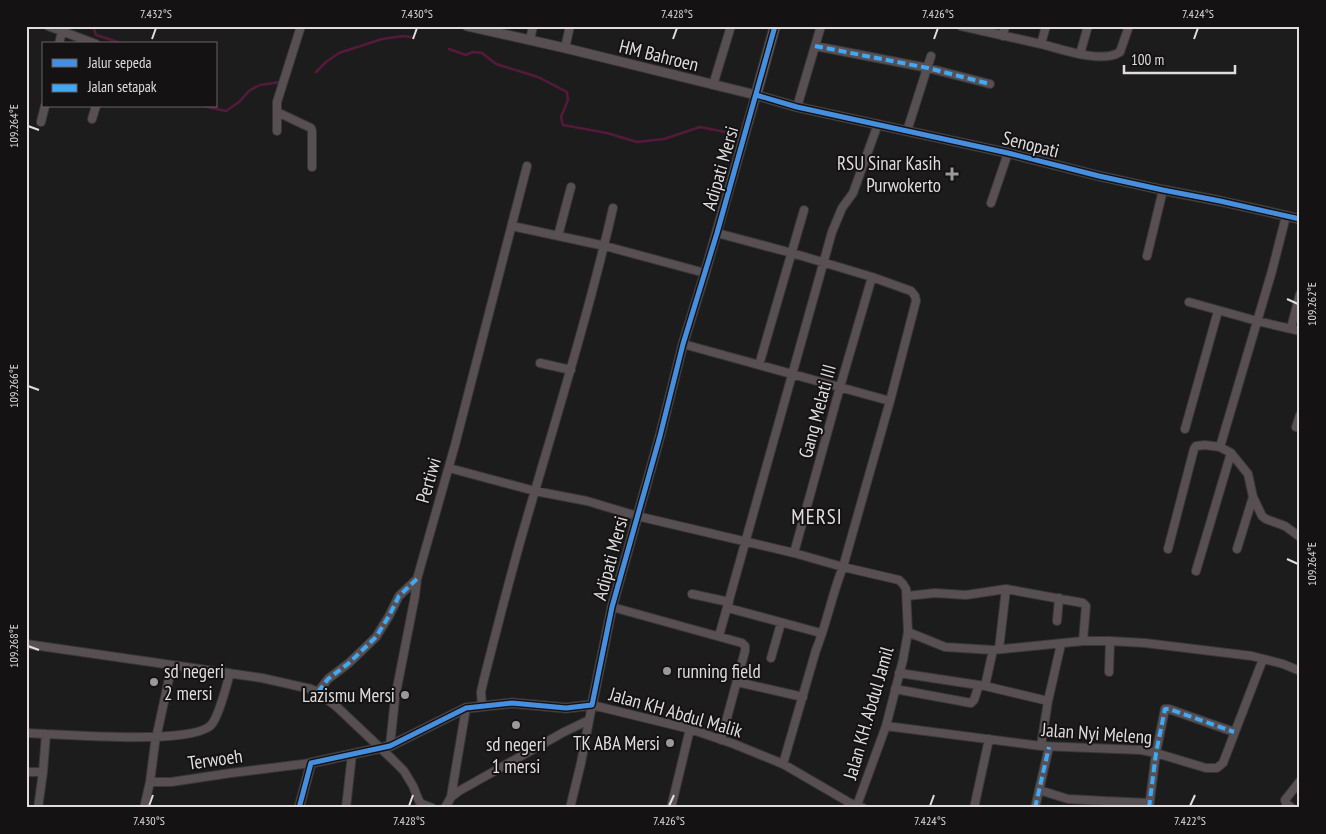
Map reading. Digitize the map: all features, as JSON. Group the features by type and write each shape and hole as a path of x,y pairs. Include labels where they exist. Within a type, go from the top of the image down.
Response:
{"main road":[{"path":"756,95 775,26"}],"street":[{"path":"48,26 91,42"},
{"path":"277,131 277,102 301,26"},
{"name":"HM Bahroen","path":"467,26 756,95"},
{"path":"530,40 533,26"},
{"path":"565,48 570,26"},
{"path":"713,85 731,26"},
{"path":"797,107 821,26"},
{"path":"963,26 1080,54 1098,56 1116,55 1121,50 1128,26"},
{"path":"1003,36 1005,26"},
{"path":"1041,44 1046,26"},
{"path":"1080,54 1088,26"},
{"path":"59,42 62,31"},
{"path":"815,46 928,68 990,84"},
{"path":"907,131 931,56"},
{"name":"Senopati","path":"756,95 797,107 1090,174 1300,219"},
{"name":"Adipati Mersi","path":"592,703 612,608 660,436 683,344 706,273 756,95"},
{"path":"41,122 44,108"},
{"path":"92,119 95,108"},
{"path":"276,112 311,128 312,167"},
{"path":"719,636 832,232 839,214 853,194 878,124"},
{"path":"992,203 1008,154"},
{"name":"Pertiwi","path":"391,741 395,698 416,596 417,580 449,468 527,166"},
{"path":"558,236 571,188"},
{"path":"1147,256 1163,190"},
{"path":"482,699 483,683 525,526 571,370 613,208"},
{"path":"759,365 804,210"},
{"path":"1220,447 1272,271 1286,216"},
{"path":"512,226 604,246 706,273"},
{"path":"717,234 792,253 872,277 911,291 916,296 890,401 843,567 783,762"},
{"name":"Gang Melati III","path":"794,553 872,277"},
{"path":"1290,328 1300,294"},
{"path":"1189,302 1300,331"},
{"path":"1185,429 1218,311"},
{"path":"683,344 890,401"},
{"path":"540,363 571,370"},
{"path":"1296,427 1300,415"},
{"path":"1168,550 1194,449 1196,446 1205,445 1220,447 1231,453 1248,474 1253,497 1264,518 1285,526 1300,537"},
{"path":"1196,571 1231,453"},
{"path":"449,468 899,580 906,589 907,596 935,593 966,595 1006,589 1085,604 1083,641"},
{"path":"1237,549 1253,497"},
{"path":"318,692 328,679 349,663 376,636 399,596 417,580"},
{"path":"895,689 971,703 982,686 996,650 1006,589"},
{"path":"692,594 781,623 817,632"},
{"name":"Jalan KH. Abdul Jamil","path":"859,805 886,726 899,673 908,632 907,596"},
{"path":"1057,621 1059,598"},
{"path":"612,608 719,636 742,643 745,646 722,735"},
{"path":"770,658 781,623"},
{"path":"908,632 945,646 996,650 1083,641 1154,644 1252,656 1283,664 1300,671"},
{"path":"1109,672 1110,641"},
{"path":"26,644 262,678 311,689 318,692 358,726 392,759 404,771 419,801 432,808"},
{"path":"1035,808 1045,747 1048,701 1061,644"},
{"name":"Jalan Nyi Meleng","path":"886,726 1045,747 1156,753 1206,768 1216,768 1223,763 1263,659"},
{"path":"144,808 172,665"},
{"path":"26,733 156,741 184,735 209,727 212,724 230,673"},
{"path":"899,673 982,686 1048,701"},
{"path":"737,682 803,697"},
{"path":"299,808 311,763 380,748 391,741 482,699 566,708 592,703 570,808"},
{"name":"Jalan KH Abdul Malik","path":"592,703 690,729 722,735 783,762 859,805"},
{"path":"446,808 451,797 466,708"},
{"path":"1039,790 1068,799 1105,804 1149,805 1163,714 1167,708 1234,732"},
{"path":"451,797 564,732 589,720"},
{"path":"671,808 690,729"},
{"path":"38,808 46,734"},
{"path":"974,808 989,739"},
{"path":"346,808 352,754"},
{"name":"Terwoeh","path":"150,782 171,782 311,763"},
{"path":"26,772 43,772"},
{"path":"1292,808 1285,800 1300,781"}],"waterway":[{"path":"93,26 96,35 118,42"},
{"path":"316,72 339,53 382,39 403,36 411,37"},
{"path":"449,49 466,55 473,52 482,53 496,64 538,77 567,92 568,100 561,117 563,125 607,133 637,142 664,139 700,127 735,134"},
{"path":"212,108 226,111 239,102 250,90 260,85 280,82"}],"marked path":[{"path":"815,46 928,68 990,84"},
{"path":"318,692 328,679 349,663 376,637 399,596 417,579"},
{"path":"1149,808 1156,753 1165,709 1234,732"},
{"path":"1035,808 1049,747"}],"cycle path":[{"path":"299,808 311,763 390,746 466,708 512,703 566,708 592,705 612,607 660,436 683,344 717,233 775,26"},
{"path":"756,95 797,107 1008,153 1099,176 1300,219"}],"place":[{"name":"RSU Sinar Kasih Purwokerto","path":"952,174"},
{"name":"running field","path":"667,671"},
{"name":"sd negeri 2 mersi","path":"154,682"},
{"name":"Lazismu Mersi","path":"405,695"},
{"name":"sd negeri 1 mersi","path":"516,725"},
{"name":"TK ABA Mersi","path":"670,743"}],"district":[{"name":"MERSI","path":"817,517"}]}
